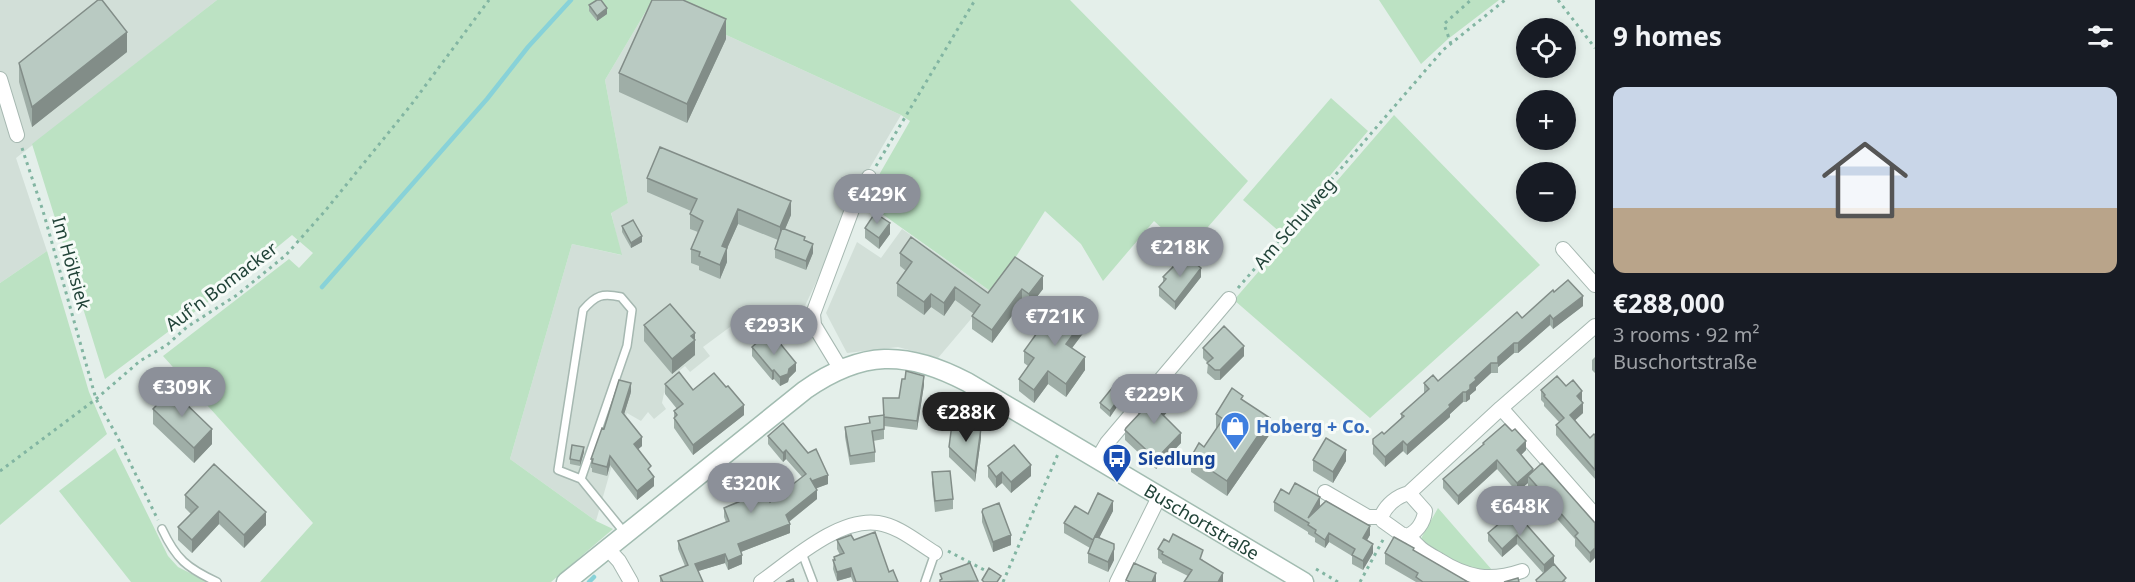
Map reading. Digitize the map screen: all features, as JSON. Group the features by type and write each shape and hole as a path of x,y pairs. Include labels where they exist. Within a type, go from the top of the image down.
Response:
{"main road":[{"name":"Buschortstraße","path":"566,582 805,390 840,368 883,358 923,362 968,382 1304,582"}],"street":[{"path":"0,79 17,135"},
{"path":"840,368 814,325 813,314 853,207 869,177"},
{"path":"1563,249 1595,285"},
{"path":"1097,460 1107,443 1228,299"},
{"path":"1386,522 1399,496 1409,493 1595,326"},
{"path":"1501,408 1595,515"},
{"path":"1325,492 1368,517 1386,522 1404,536 1410,536 1416,532 1425,517 1425,511 1409,493"},
{"path":"1117,582 1159,497"},
{"path":"761,582 841,529 867,522 887,525 935,553"},
{"path":"1410,536 1416,545 1466,577 1482,582 1500,582 1522,571"},
{"path":"608,549 619,561 631,582"}],"lane":[{"path":"581,479 627,346 632,310 621,297 608,295 594,298 583,310 558,470 581,479 626,534"},
{"path":"162,529 171,549 181,561 194,571 217,582"},
{"path":"802,553 813,582"},
{"path":"925,582 935,553"}],"path":[{"name":"Auf'n Bomacker","path":"0,471 96,399 140,361 167,345 187,327 237,295 286,255 411,105 489,0"},
{"path":"869,177 975,0"},
{"path":"1451,44 1444,24 1471,0"},
{"name":"Am Schulweg","path":"1228,299 1443,50 1505,0"},
{"path":"1558,0 1595,48"},
{"name":"Im Höltsiek","path":"17,135 43,211 96,399 117,436 162,529"},
{"path":"935,553 951,550 1003,581 1064,440"},
{"path":"1360,582 1386,522"}],"shaded area":[{"path":"0,0 217,0 16,158 47,251 0,283"},
{"path":"652,1 901,115 868,171 797,323 757,307 703,347 710,356 690,372 685,366 673,376 678,382 664,393 662,403 666,409 654,419 648,412 641,421 627,413 596,521 510,459 572,244 621,255 611,212 628,203 605,80"},
{"path":"902,229 993,293 938,358 898,347 847,353 826,313 857,242 881,258"}],"green space":[{"path":"217,0 1070,0 1248,181 1187,251 1154,221 1103,281 1081,244 1045,211 993,293 864,201 910,121 652,1 605,80 628,203 611,213 622,255 572,244 510,459 596,521 613,529 551,582 260,582 313,523 163,356 289,259 299,268 313,253 292,235 236,281 105,379 32,144"},
{"path":"1379,0 1499,0 1448,39 1421,64"},
{"path":"1331,98 1368,131 1281,233 1243,200"},
{"path":"1394,115 1540,265 1370,418 1234,300"},
{"path":"47,251 89,392 107,434 0,525 0,283"},
{"path":"115,448 168,556 178,567 208,582 131,582 59,491"},
{"path":"1438,508 1499,578 1482,577 1419,542"}],"building":[{"path":"98,0 102,0 127,32 32,107 19,63"},
{"path":"601,0 607,8 597,16 589,5"},
{"path":"652,0 683,0 726,19 687,104 619,73"},
{"path":"660,147 791,201 780,227 738,209 722,246 727,248 720,265 699,256 700,252 691,249 703,221 690,214 697,199 647,178"},
{"path":"875,213 890,223 879,238 865,228"},
{"path":"633,220 642,236 631,243 622,226"},
{"path":"782,228 805,237 804,240 813,244 806,261 775,249"},
{"path":"911,237 988,293 1015,257 1043,276 1029,294 1022,289 992,330 972,316 980,305 955,287 944,303 931,294 924,302 897,283 912,262 900,253"},
{"path":"1185,255 1201,268 1175,302 1159,287 1166,279 1163,277"},
{"path":"1568,280 1583,296 1553,319 1550,315 1518,343 1514,343 1498,357 1498,363 1491,363 1475,378 1470,389 1463,392 1449,405 1450,407 1407,445 1403,441 1385,457 1373,444 1373,439 1382,432 1384,434 1404,416 1401,414 1429,389 1424,383 1433,375 1438,381 1517,312 1522,318 1553,290 1554,292"},
{"path":"1062,298 1087,315 1066,344 1085,357 1066,384 1048,371 1034,390 1019,379 1034,358 1024,351"},
{"path":"670,304 695,333 691,336 695,340 672,359 644,325"},
{"path":"1224,326 1244,346 1220,370 1215,370 1207,363 1213,358 1203,348"},
{"path":"767,334 776,345 779,342 796,363 789,369 788,374 780,377 774,370 772,371 752,347"},
{"path":"906,371 924,376 917,421 884,417 883,398 899,398 902,379 905,379"},
{"path":"679,372 693,390 714,373 744,405 693,445 674,418 677,415 674,411 683,404 665,384"},
{"path":"1557,376 1566,386 1573,380 1582,391 1577,396 1583,403 1570,415 1590,438 1595,435 1595,470 1556,425 1564,418 1541,390"},
{"path":"619,380 631,383 622,412 642,437 634,444 651,466 648,469 654,477 637,491 610,456 607,467 592,463 593,459 591,459 602,428 604,429"},
{"path":"175,386 185,396 181,399 212,429 194,448 153,409"},
{"path":"1159,386 1172,397 1159,411 1181,433 1156,459 1125,430 1141,412 1138,410"},
{"path":"1112,388 1121,396 1110,411 1100,403"},
{"name":"Hoberg + Co.","path":"1232,388 1243,396 1241,399 1270,418 1227,481 1191,457 1199,443 1204,447 1223,419 1216,414"},
{"path":"884,415 884,429 872,431 875,452 850,456 845,427 870,423 869,417"},
{"path":"783,423 808,453 816,449 828,475 812,481 810,478 817,490 786,515 790,524 738,544 742,555 728,561 725,554 695,564 703,582 663,582 660,576 688,565 678,541 729,521 724,508 731,505 766,493 770,502 806,474 786,450 783,453 768,436"},
{"path":"952,424 981,428 975,472 949,447"},
{"path":"1505,424 1512,431 1515,429 1526,441 1517,450 1533,469 1517,483 1497,460 1458,496 1443,479"},
{"path":"1326,438 1346,450 1333,472 1313,460"},
{"path":"572,445 584,447 580,461 570,459"},
{"path":"1014,445 1031,465 1011,482 1002,472 996,477 988,466"},
{"path":"1542,463 1595,523 1595,548 1590,553 1575,536 1578,533 1528,476"},
{"path":"214,464 266,512 244,535 219,511 192,540 178,527 198,507 185,495"},
{"path":"950,471 953,499 935,501 932,472"},
{"path":"1295,483 1320,497 1308,518 1326,501 1370,526 1363,538 1373,544 1363,561 1352,555 1355,549 1329,533 1325,540 1315,533 1316,530 1308,525 1309,523 1274,502 1281,489 1289,494"},
{"path":"1098,493 1113,501 1093,540 1064,523 1075,506 1088,514"},
{"path":"999,503 1011,535 993,542 982,512 983,509"},
{"path":"1517,514 1554,556 1544,565 1517,535 1502,549 1488,533 1507,517 1510,520"},
{"path":"875,532 889,572 893,570 898,582 856,582 851,568 837,572 834,557 844,553 837,540 851,535 854,540"},
{"path":"1173,534 1203,550 1200,559 1223,573 1218,582 1184,582 1192,570 1162,554 1163,552 1158,549 1164,539 1169,542"},
{"path":"1095,536 1114,544 1108,562 1088,553"},
{"path":"1394,537 1468,582 1423,582 1416,577 1418,573 1385,553"},
{"path":"970,563 978,581 940,582 942,579 940,574"},
{"path":"1134,563 1156,573 1152,582 1126,580"},
{"path":"1554,564 1566,578 1562,582 1537,582 1536,580"},
{"path":"989,568 1001,576 997,582 982,580"},
{"path":"1518,578 1519,582 1504,582"}],"waterway":[{"path":"322,287 571,0"},
{"path":"589,582 594,577"}],"place":[{"name":"Hoberg + Co.","path":"1235,452"},
{"name":"Siedlung","path":"1117,484"}]}
